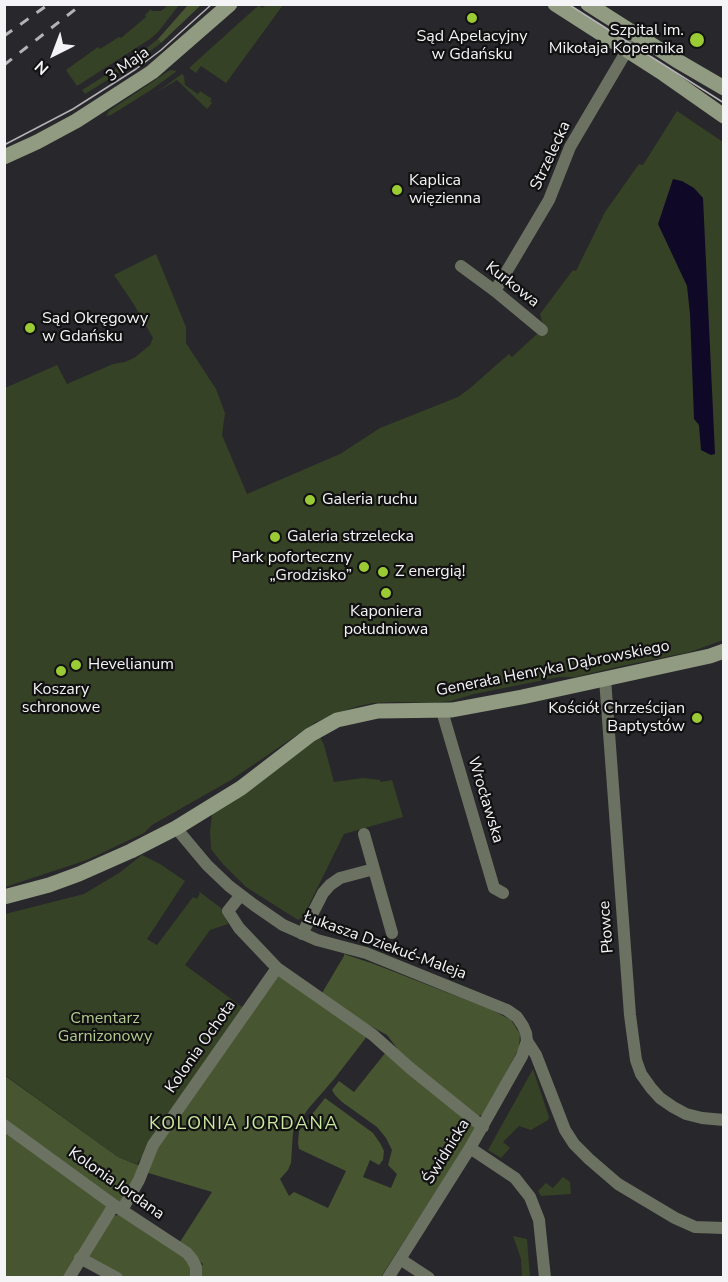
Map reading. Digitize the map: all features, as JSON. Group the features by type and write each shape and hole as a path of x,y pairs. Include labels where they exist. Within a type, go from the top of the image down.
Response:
{"street":[{"name":"3 Maja","path":"4,157 76,121 152,72 230,4"},
{"path":"555,4 664,74 723,116"},
{"path":"588,4 723,88"},
{"name":"Strzelecka","path":"495,291 549,200 570,147 636,35"},
{"name":"Kurkowa","path":"461,266 542,330"},
{"name":"Generała Henryka Dąbrowskiego","path":"4,897 79,874 124,855 176,828 241,788 310,735 337,720 378,711 442,711 522,697 710,656 723,651"},
{"name":"Płowce","path":"605,679 630,1015 636,1060 641,1074 651,1088 673,1107 686,1114 723,1120"},
{"name":"Wrocławska","path":"442,711 494,888 503,893"},
{"name":"Łukasza Dziekuć-Maleja","path":"176,828 207,865 240,896 276,920 316,940 366,953 507,1010 518,1017 524,1026 527,1041 536,1055 566,1131 574,1144 618,1184 675,1218 695,1227 723,1228"},
{"path":"364,834 392,933"},
{"path":"302,934 323,893 330,885 340,878 374,868"},
{"path":"240,896 228,911 239,928 277,968 373,1035 483,1127"},
{"name":"Kolonia Ochota","path":"80,1258 139,1180 153,1145 277,968"},
{"name":"Świdnicka","path":"388,1278 483,1127 522,1056 527,1041"},
{"name":"Kolonia Jordana","path":"4,1125 118,1208 187,1253 196,1268 196,1278"},
{"path":"470,1148 515,1178 533,1201 539,1220 545,1278"},
{"path":"69,1278 80,1258 117,1278"},
{"path":"400,1258 429,1278"}],"green space":[{"path":"168,5 179,5 158,32 77,86 66,70 98,47 100,49 119,37 121,38 146,17 145,15 151,9 161,11"},
{"path":"188,5 201,5 161,43 158,39"},
{"path":"259,5 262,8 267,5 283,5 226,83 201,66 196,73 189,68"},
{"path":"158,39 161,43 133,64 85,94 82,90 135,57"},
{"path":"170,70 177,71 151,90 106,116 109,111"},
{"path":"182,74 185,85 198,94 200,91 212,99 207,109 177,80 157,92"},
{"name":"Park poforteczny „Grodzisko”","path":"677,111 723,142 723,640 690,652 575,677 559,677 474,694 451,701 373,703 343,711 316,722 231,780 152,825 144,833 87,860 5,887 5,388 57,365 67,384 113,364 134,358 150,345 153,338 114,275 156,254 186,327 186,343 216,389 225,413 222,435 247,494 340,454 380,428 458,397 509,354 512,357 538,333 543,325 540,314 573,270 576,271 605,212 639,164 643,165"},
{"path":"320,737 334,782 363,778 381,782 392,780 403,817 344,834 303,917 298,920 246,887 222,863 211,849 212,814"},
{"name":"Cmentarz Garnizonowy","path":"142,855 185,881 147,939 157,945 193,897 197,899 200,893 197,890 221,908 228,924 210,930 185,965 245,1009 153,1134 153,1141 137,1164 118,1157 5,1075 5,914 84,894 119,873"},
{"path":"344,954 492,1010 511,1020 520,1034 519,1048 483,1115 477,1116 405,1059 387,1035 356,1018 322,993"},
{"path":"278,972 366,1036 335,1078 308,1109 293,1132 291,1163 280,1179 289,1196 294,1192 328,1208 346,1171 299,1149 299,1131 325,1098 373,1133 384,1151 383,1160 379,1165 370,1160 363,1177 391,1188 397,1174 388,1165 392,1150 386,1138 377,1127 342,1102 332,1090 339,1081 354,1092 386,1052 477,1127 381,1277 201,1277 203,1264 178,1245 212,1192 145,1172 151,1154"},
{"path":"533,1069 549,1117 548,1120 531,1130 519,1126 503,1142 510,1148 501,1158 488,1150"},
{"path":"4,1075 118,1157 138,1165 140,1170 122,1206 65,1277 5,1277"},
{"path":"563,1177 570,1182 571,1194 541,1196 538,1191 546,1183 553,1188"},
{"path":"124,1214 188,1259 194,1277 124,1277 85,1256 111,1217"},
{"path":"513,1236 527,1239 530,1277 522,1277 521,1259"}],"shaded area":[{"path":"673,179 694,188 703,198 715,454 711,455 701,450 699,425 694,419 687,286 658,224"}],"tram line":[{"path":"4,145 73,109 136,69 161,50 212,4"},
{"path":"568,4 724,103"}],"railway":[{"path":"4,36 49,4"},
{"path":"4,65 82,4"}],"place":[{"name":"Sąd Apelacyjny w Gdańsku","path":"472,18"},
{"name":"Szpital im. Mikołaja Kopernika","path":"697,40"},
{"name":"Kaplica więzienna","path":"397,190"},
{"name":"Sąd Okręgowy w Gdańsku","path":"30,328"},
{"name":"Galeria ruchu","path":"310,500"},
{"name":"Galeria strzelecka","path":"275,537"},
{"name":"Park poforteczny „Grodzisko”","path":"364,567"},
{"name":"Z energią!","path":"383,572"},
{"name":"Kaponiera południowa","path":"386,593"},
{"name":"Hevelianum","path":"76,665"},
{"name":"Koszary schronowe","path":"61,671"},
{"name":"Kościół Chrześcijan Baptystów","path":"697,718"}],"district":[{"name":"KOLONIA JORDANA","path":"244,1125"}]}
